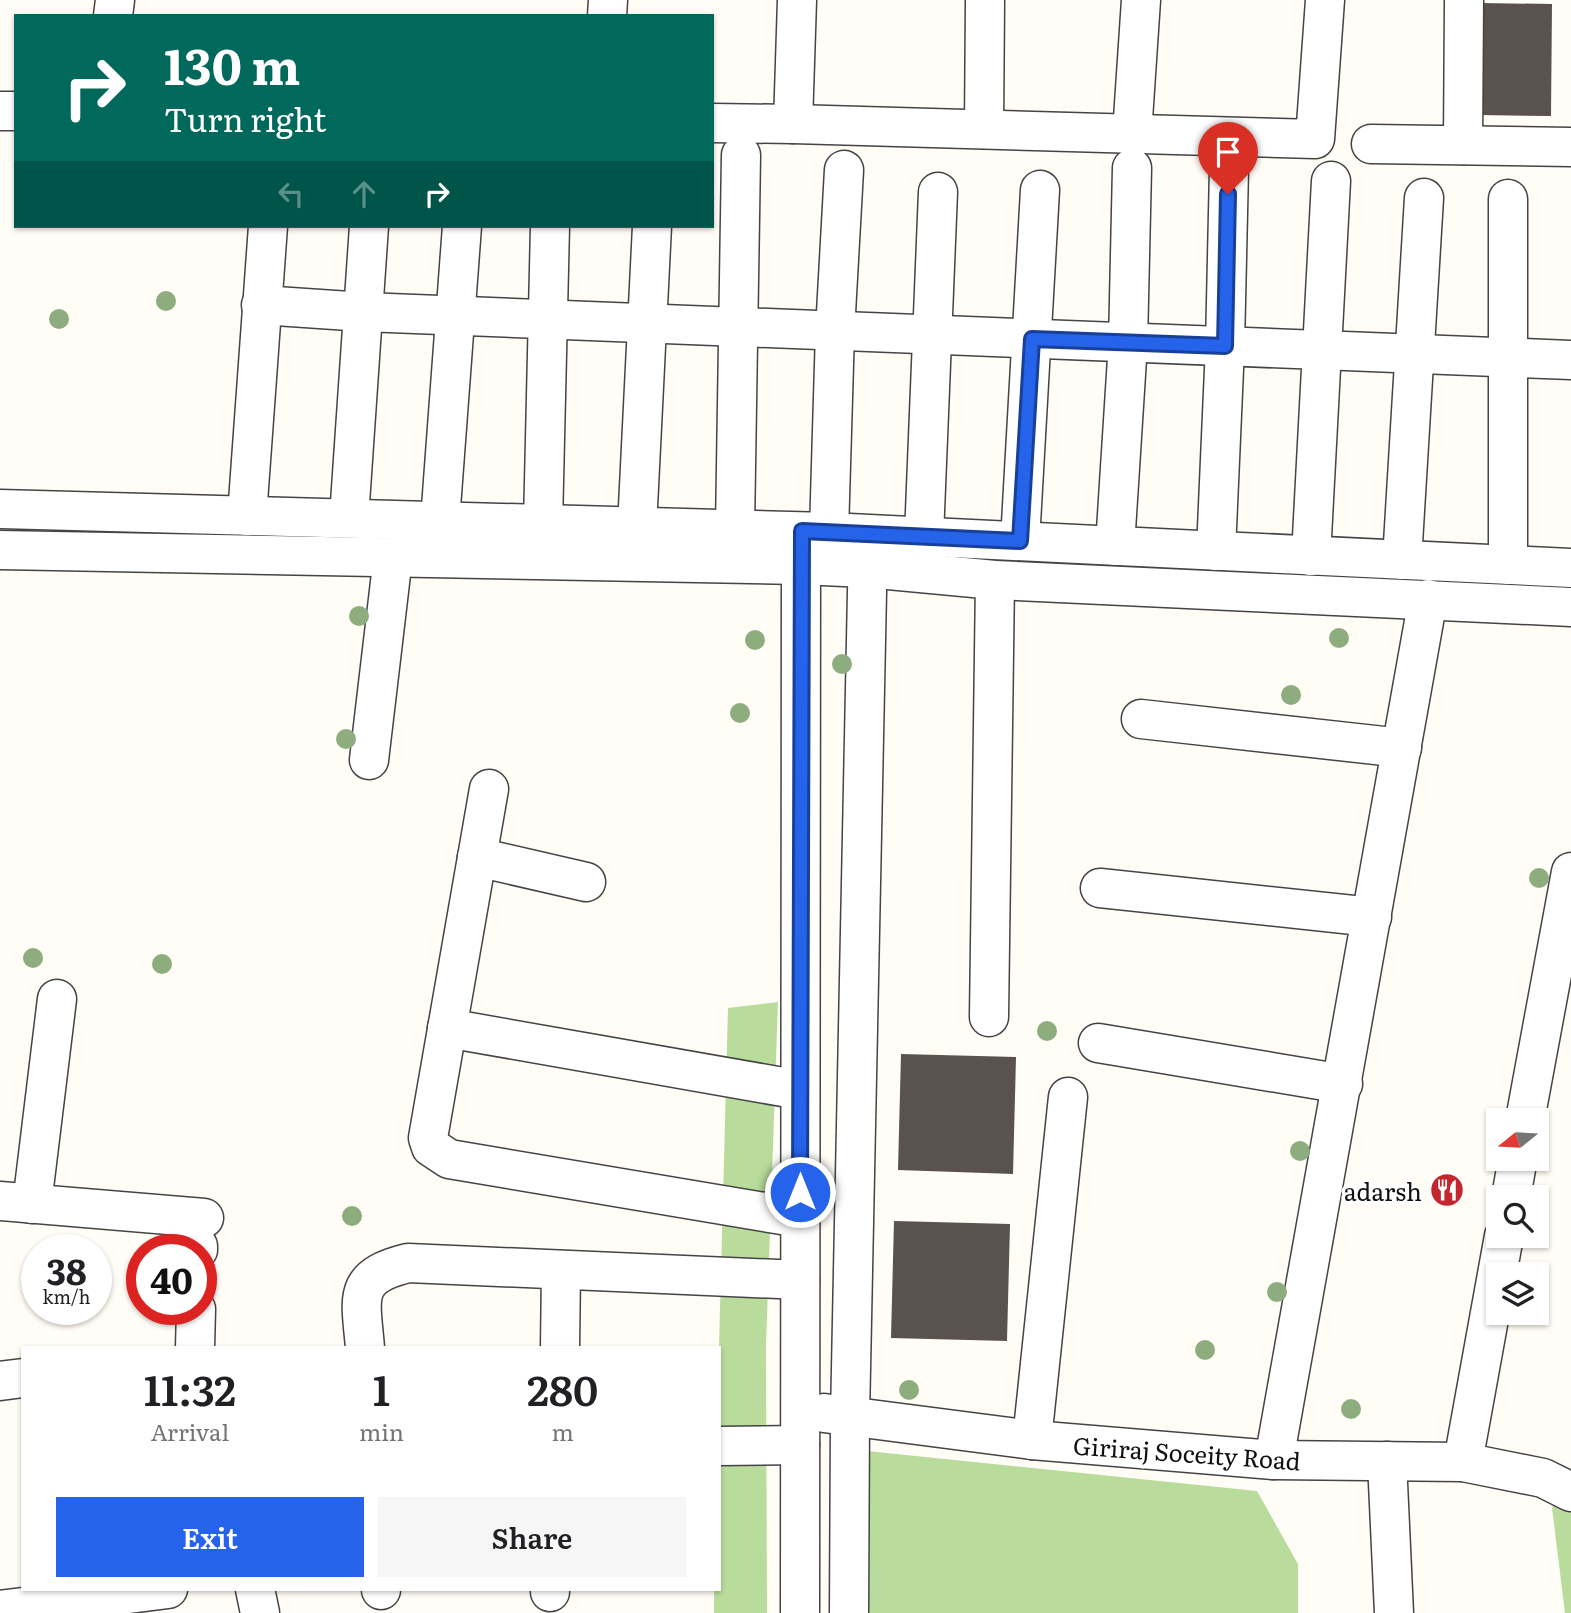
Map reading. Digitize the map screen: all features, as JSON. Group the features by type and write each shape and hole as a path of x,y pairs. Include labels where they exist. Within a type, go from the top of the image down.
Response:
{"street":[{"path":"793,124 797,0"},
{"path":"984,130 985,0"},
{"path":"1115,546 1128,343 1132,151 1141,0"},
{"path":"714,123 984,130 1132,151 1315,139 1325,0"},
{"path":"1463,145 1464,0"},
{"path":"1371,144 1571,147"},
{"path":"735,529 741,155"},
{"path":"1216,551 1229,169"},
{"path":"800,1613 800,1090 810,543 835,331 844,170"},
{"path":"1311,555 1331,181"},
{"path":"1020,541 1040,190"},
{"path":"924,536 938,192"},
{"path":"1402,560 1424,198"},
{"path":"1508,198 1508,565"},
{"path":"247,516 268,228"},
{"path":"349,518 369,228"},
{"path":"439,521 462,228"},
{"path":"543,524 550,228"},
{"path":"636,527 652,228"},
{"path":"261,305 548,320 1571,360"},
{"path":"0,509 735,529 867,551 995,580 1571,607"},
{"path":"867,551 924,536 1571,568"},
{"path":"0,550 393,557 810,543"},
{"path":"849,1613 850,1417 867,551"},
{"path":"369,760 393,557"},
{"path":"989,1017 995,580"},
{"path":"1274,1460 1429,599"},
{"path":"1141,719 1402,748"},
{"path":"489,789 428,1138 431,1147 449,1159 800,1218"},
{"path":"477,857 586,882"},
{"path":"1527,1108 1571,872"},
{"path":"1100,888 1372,917"},
{"path":"57,999 16,1202 180,1234"},
{"path":"447,1028 800,1090"},
{"path":"1098,1043 1343,1084"},
{"path":"1032,1440 1068,1097"},
{"path":"1463,1462 1502,1248"},
{"path":"365,1346 361,1297 369,1279 385,1268 408,1263 800,1280"},
{"path":"560,1346 561,1270"},
{"path":"195,1346 196,1325"},
{"path":"0,1381 21,1378"},
{"name":"Giriraj Soceity Road","path":"721,1446 850,1417 1032,1440 1274,1460 1463,1462 1543,1478 1571,1492"},
{"path":"1387,1461 1394,1613"},
{"path":"0,1610 152,1591"},
{"path":"255,1591 260,1613"}],"green space":[{"path":"778,1002 766,1346 767,1613 714,1613 714,1591 721,1591 719,1346 728,1008"},
{"path":"867,1451 1257,1491 1298,1564 1298,1613 869,1613"},
{"path":"1571,1469 1571,1613 1565,1613 1552,1508"}],"building":[{"path":"1480,3 1552,4 1551,116 1479,115"},
{"path":"901,1054 1016,1057 1013,1174 898,1170"},
{"path":"894,1221 1010,1224 1007,1341 891,1338"}],"place":[{"name":"adarsh","path":"1447,1190"}],"route":[{"path":"800,1192 802,531 1020,541 1032,339 1225,346 1228,194"}]}
